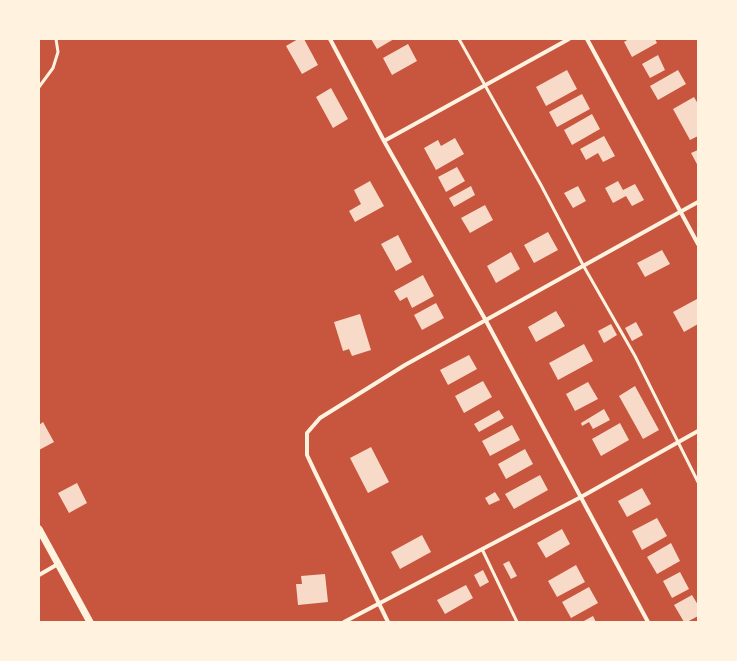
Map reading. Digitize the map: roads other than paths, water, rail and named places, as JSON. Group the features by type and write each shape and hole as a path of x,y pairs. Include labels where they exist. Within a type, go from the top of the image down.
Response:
{"street":[{"path":"330,39 384,141 485,319 648,622"},
{"path":"384,141 569,39"},
{"path":"587,39 698,244"},
{"path":"388,622 307,455 307,433 320,418 405,365 485,319 698,202"},
{"path":"344,622 581,496 698,431"},
{"path":"39,529 90,622"},
{"path":"39,574 58,564"}],"lane":[{"path":"39,87 53,68 58,52 56,39"},
{"path":"459,39 484,86 541,185 583,265 635,356 698,482"},
{"path":"482,549 517,622"}]}
